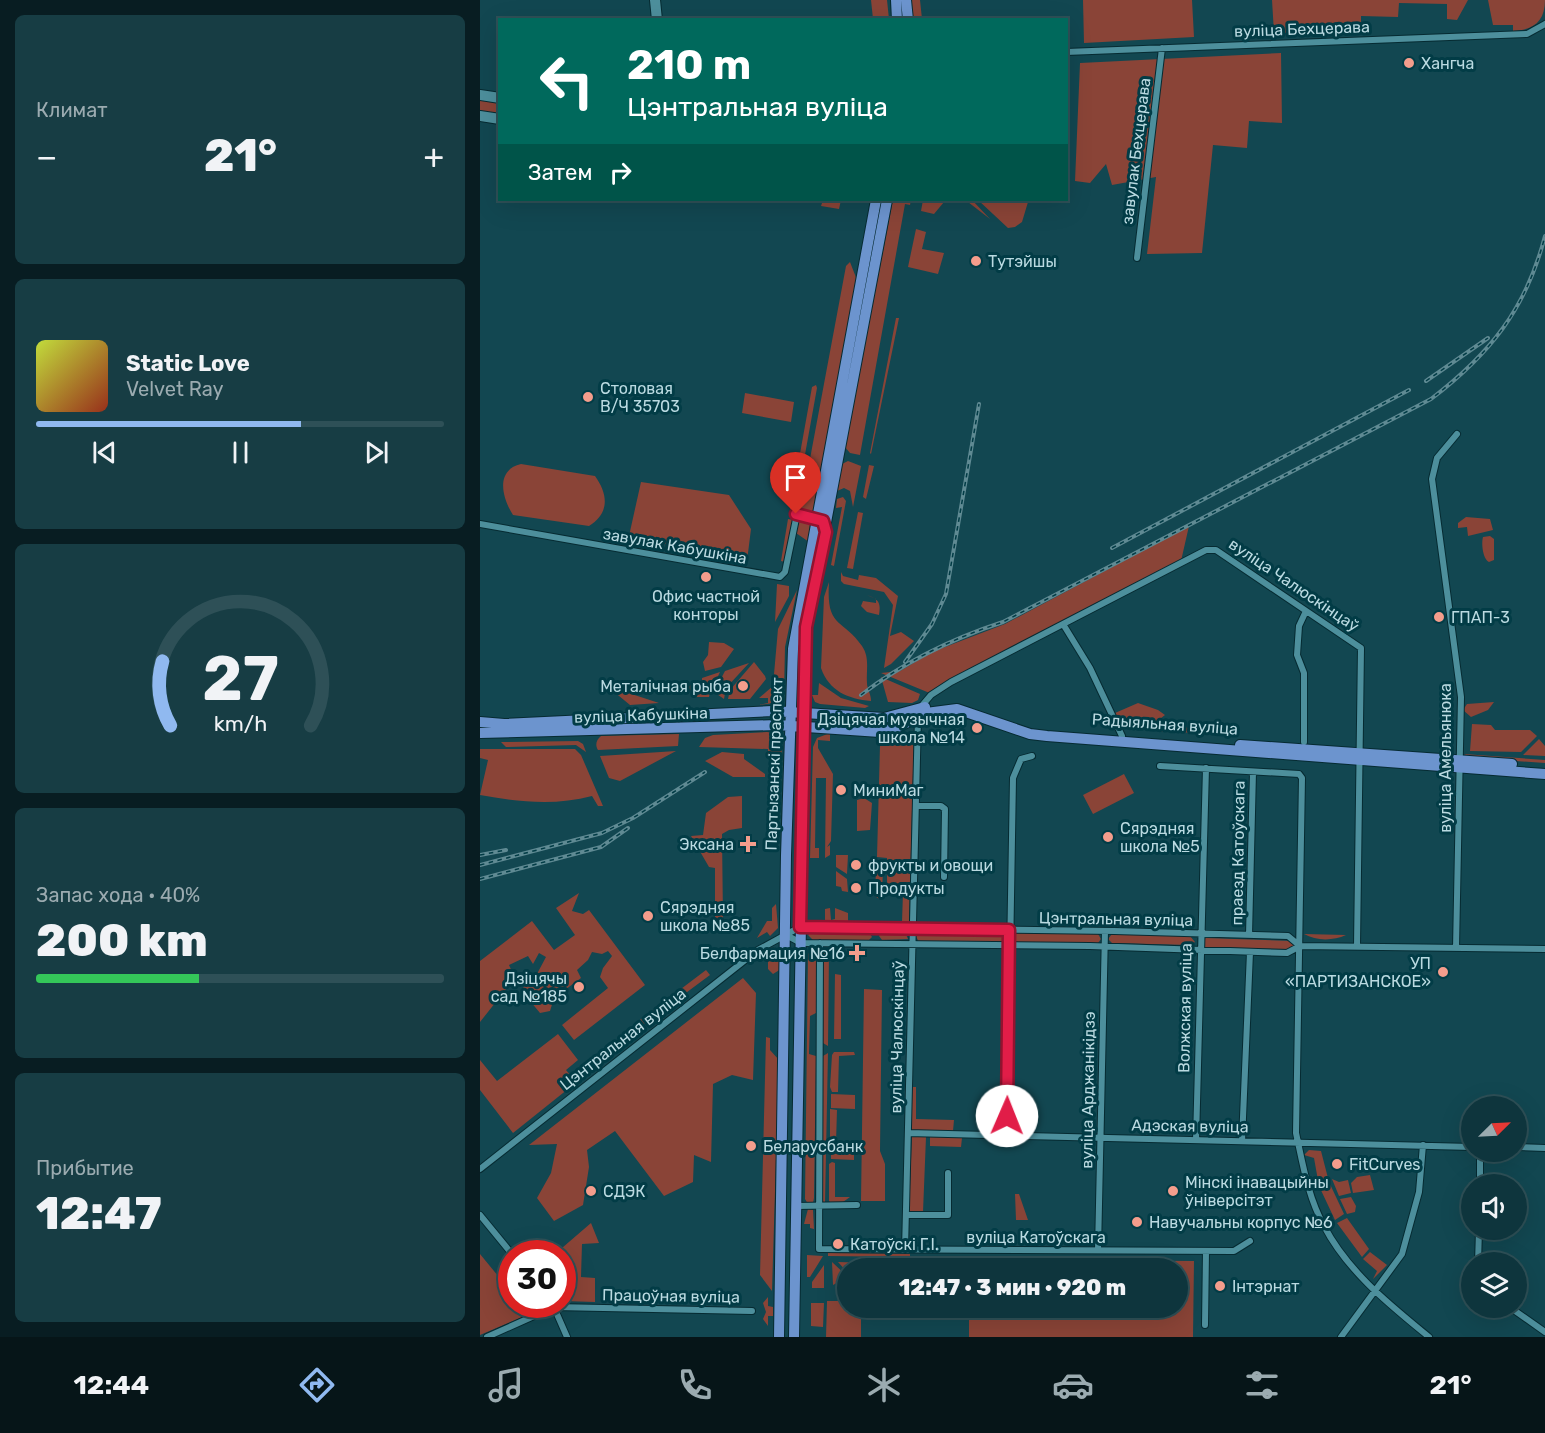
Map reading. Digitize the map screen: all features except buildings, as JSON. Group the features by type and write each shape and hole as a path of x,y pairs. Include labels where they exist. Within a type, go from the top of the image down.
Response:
{"main road":[{"path":"655,0 657,18"},
{"path":"896,0 897,18"},
{"path":"906,0 908,18"},
{"path":"480,95 498,98"},
{"path":"480,116 498,119"},
{"name":"Партызанскі праспект","path":"779,1337 793,649 876,201"},
{"name":"Партызанскі праспект","path":"794,1337 806,627 826,532 887,201"},
{"path":"816,518 823,521 826,532"},
{"name":"Радыяльная вуліца","path":"804,727 880,732 934,704 956,702 1032,728 1361,757"},
{"name":"Радыяльная вуліца","path":"790,712 884,718 957,709 1030,734 1460,764 1545,774"},
{"name":"вуліца Кабушкіна","path":"480,722 504,724 790,712"},
{"name":"вуліца Кабушкіна","path":"480,733 804,727"},
{"name":"Радыяльная вуліца","path":"1460,764 1545,766"},
{"path":"781,1193 790,1204 796,1206"},
{"path":"780,1247 785,1244 790,1246 795,1263"}],"street":[{"name":"вуліца Бехцерава","path":"1068,52 1527,34 1545,24"},
{"name":"завулак Бехцерава","path":"1137,258 1162,48"},
{"name":"вуліца Амельянюка","path":"1456,434 1437,458 1432,479 1461,697 1456,948"},
{"name":"завулак Кабушкіна","path":"480,524 780,577 785,572 796,514 816,518"},
{"name":"вуліца Чалюскінцаў","path":"905,1250 919,713 931,695 951,682 1211,548 1361,648 1357,946"},
{"path":"1304,742 1304,673 1297,655 1299,626 1306,610"},
{"path":"1063,624 1090,668 1122,736"},
{"path":"1007,1135 1013,778 1021,759 1032,756"},
{"path":"1160,766 1299,774 1302,778 1296,1133 1307,1182 1324,1226 1344,1256 1374,1292 1429,1337"},
{"name":"Волжская вуліца","path":"1196,1140 1199,951 1206,768"},
{"name":"праезд Катоўскага","path":"1249,935 1253,772"},
{"path":"916,806 941,806 945,809 944,877"},
{"name":"Цэнтральная вуліца","path":"480,1169 735,968 774,939 800,927 1288,936 1300,946"},
{"name":"вуліца Арджанікідзэ","path":"1098,1250 1105,931"},
{"name":"Цэнтральная вуліца","path":"786,935 801,943 1287,953 1300,946 1545,949"},
{"path":"817,1206 820,943"},
{"path":"1242,1141 1250,952"},
{"name":"Адэская вуліца","path":"908,1133 1461,1147"},
{"path":"1341,1337 1400,1259 1419,1192 1423,1145"},
{"path":"1527,1147 1545,1148"},
{"path":"906,1215 948,1215 948,1173"},
{"path":"796,1206 857,1205"},
{"name":"вуліца Катоўскага","path":"817,1206 819,1249 1234,1251 1250,1241"},
{"path":"480,1215 501,1240"},
{"path":"1205,1325 1206,1251"},
{"name":"Працоўная вуліца","path":"576,1307 752,1311"},
{"name":"Працоўная вуліца","path":"487,1337 527,1318"},
{"path":"558,1318 567,1337"},
{"path":"1525,1318 1545,1332"}],"shaded area":[{"path":"871,0 887,0 889,18 873,18"},
{"path":"910,0 920,0 922,18 911,18"},
{"path":"1083,0 1192,0 1194,37 1084,43"},
{"path":"1272,0 1468,0 1457,20 1447,19 1447,4 1399,3 1398,17 1361,16 1361,22 1353,22 1339,32 1274,33"},
{"path":"1488,0 1545,0 1543,14 1537,23 1527,29 1513,31 1513,25 1493,25"},
{"path":"1281,53 1282,123 1249,121 1247,148 1213,145 1202,253 1147,254 1156,177 1112,185 1106,164 1090,183 1075,181 1080,63"},
{"path":"480,97 498,100 498,114 480,111"},
{"path":"823,201 841,201 839,209 821,206"},
{"path":"893,201 911,201 910,205 905,204 860,455 850,453 845,447"},
{"path":"923,201 944,202 934,214 921,211"},
{"path":"956,201 973,201 990,219 968,202"},
{"path":"979,201 1035,201 1028,202 1022,222 1015,227 1008,228"},
{"path":"916,229 926,232 922,249 944,253 938,274 908,267"},
{"path":"850,262 857,280 814,509 810,513 804,512 801,507 846,266"},
{"path":"896,318 899,318 871,454 870,453"},
{"path":"816,385 795,510 790,509 812,387"},
{"path":"745,393 794,402 791,422 742,413"},
{"path":"848,461 861,466 853,507 850,491 844,488 837,491 842,464"},
{"path":"521,464 595,476 604,496 605,503 601,515 589,526 513,515 504,493 504,478 513,467"},
{"path":"869,465 874,466 866,499 863,497"},
{"path":"641,482 729,495 751,529 747,561 629,536"},
{"path":"843,497 846,501 834,566 831,565 842,507 836,508 837,499"},
{"path":"858,512 863,513 853,569 847,568"},
{"path":"1466,517 1490,519 1493,530 1468,536 1467,527 1458,528 1458,523"},
{"path":"788,519 793,520 785,562 781,561"},
{"path":"798,520 810,522 809,542 796,533"},
{"path":"1189,526 1181,561 932,694 881,673 900,671 932,652 1005,624"},
{"path":"1490,536 1494,539 1494,560 1489,562 1484,555 1482,543 1483,537"},
{"path":"841,572 843,576 858,580 859,575 876,578 898,596 890,636 901,632 914,641 884,668 893,605 884,592 844,584 841,581"},
{"path":"829,582 830,608 833,615 855,637 864,650 871,701 847,696 840,692 829,683 821,668 824,597"},
{"path":"777,584 789,586 789,596 775,622"},
{"path":"797,590 785,647 784,693 775,703 758,705 768,703 768,698 759,698 773,686 773,696 777,697 778,679 774,674 778,629"},
{"path":"876,599 880,607 879,615 867,612 861,606 863,601 876,603"},
{"path":"709,642 724,643 734,649 721,667 705,671 703,662 708,655"},
{"path":"754,662 766,679 750,699 728,699 730,690"},
{"path":"749,663 726,688 724,699 714,692 725,671"},
{"path":"720,672 711,691 702,685 702,678"},
{"path":"881,677 920,694 918,700 912,703 888,702"},
{"path":"819,683 841,698 869,706 865,708 815,702 812,695 818,695"},
{"path":"691,685 710,693 709,697 696,697 688,687"},
{"path":"607,686 659,703 630,705"},
{"path":"1494,702 1488,710 1471,717 1463,710 1467,704"},
{"path":"1138,703 1165,715 1147,729 1123,729 1115,713"},
{"path":"1171,719 1197,733 1158,731"},
{"path":"1472,724 1491,725 1495,730 1530,730 1537,736 1521,752 1470,751"},
{"path":"774,733 782,740 780,806 774,802 775,757 768,754 768,749 699,747 705,738 713,735"},
{"path":"830,733 830,741 818,740 818,748 833,774 831,841 827,847 830,845 830,855 825,858 826,778 816,778 815,848 819,848 819,858 810,858 813,747 817,738"},
{"path":"679,734 678,746 598,750 596,746 601,736"},
{"path":"902,734 914,736 909,922 902,922 903,892 887,891 887,858 877,857 880,745"},
{"path":"1539,739 1545,746 1545,756 1523,755"},
{"path":"578,741 583,744 586,752 576,745 506,747 501,742"},
{"path":"480,749 575,749 581,755 603,806 598,806 592,796 564,801 536,802 480,795 488,760 480,758"},
{"path":"676,751 620,781 609,778 600,756"},
{"path":"722,752 744,754 744,759 765,774 765,777 733,777 705,761"},
{"path":"1464,754 1545,760 1545,763 1472,758"},
{"path":"1124,774 1134,793 1093,814 1083,795"},
{"path":"742,796 742,828 729,830 722,834 723,920 715,921 715,868 709,867 691,836 703,835 706,813 728,797"},
{"path":"864,798 872,803 870,830 857,831 857,800"},
{"path":"836,855 848,855 847,874 836,867"},
{"path":"879,865 883,868 882,896 879,899 875,896 876,868"},
{"path":"836,871 847,879 848,892 836,886"},
{"path":"579,893 572,911 583,914 589,910 645,985 574,1040 562,1025 608,988 600,977 603,968 612,956 608,951 602,954 592,952 588,960 577,970 581,978 554,998 550,1011 540,1013 521,990 538,972 546,957 539,953 533,964 528,956 509,965 515,978 480,1022 480,961 532,921 554,950 575,935 556,908"},
{"path":"776,904 778,928 770,936 767,932 757,938 767,921 772,921 772,908"},
{"path":"830,908 831,920 835,919 835,908 848,913 848,922 825,920 825,909"},
{"path":"814,930 868,931 872,937 868,941 813,940 808,935"},
{"path":"882,931 905,932 908,939 882,940 879,936"},
{"path":"920,932 1002,933 1004,938 1001,942 919,942 915,935"},
{"path":"1014,932 1098,934 1101,939 1098,943 1014,942"},
{"path":"1112,934 1190,936 1195,942 1190,945 1112,943 1108,939"},
{"path":"1304,934 1346,935 1325,939"},
{"path":"1204,939 1291,941 1294,945 1291,949 1205,948"},
{"path":"833,946 832,951 829,952 828,1046 823,1043 823,954 825,949"},
{"path":"774,947 782,954 781,969 773,974 768,969 768,954 765,950"},
{"path":"813,948 817,952 816,1013 810,1016 809,1054 816,1056 814,1198 813,1203 808,1204 805,1199 808,954"},
{"path":"706,970 710,975 628,1036 636,1023"},
{"path":"835,974 841,975 841,1039 834,1039"},
{"path":"743,978 756,993 753,1080 732,1075 713,1084 711,1162 694,1155 693,1182 664,1196 615,1131 587,1150 589,1167 583,1205 554,1221 537,1198 551,1173 557,1144 529,1145"},
{"path":"864,989 882,990 880,1151 885,1164 885,1201 861,1201"},
{"path":"558,1034 578,1060 566,1070 571,1076 599,1054 603,1061 513,1133 480,1090 480,1060 497,1081"},
{"path":"766,1037 770,1038 770,1050 779,1060 772,1291 760,1275"},
{"path":"834,1052 854,1052 855,1055 839,1056 838,1092 832,1092 830,1087"},
{"path":"828,1053 825,1203 823,1204 823,1056"},
{"path":"911,1087 916,1087 916,1119 954,1120 953,1131 910,1130"},
{"path":"831,1094 855,1095 855,1109 831,1108"},
{"path":"830,1109 837,1110 836,1143 830,1143"},
{"path":"912,1136 926,1137 923,1212 909,1211"},
{"path":"930,1136 962,1138 961,1147 930,1146"},
{"path":"831,1146 854,1147 854,1160 831,1159"},
{"path":"1309,1150 1321,1151 1329,1182 1344,1214 1335,1220 1319,1186 1314,1158 1304,1155"},
{"path":"835,1163 835,1197 850,1197 843,1202 831,1203 829,1201 829,1164"},
{"path":"1370,1175 1374,1190 1353,1193 1351,1183 1357,1177"},
{"path":"1332,1179 1339,1182 1348,1180 1351,1193 1339,1196"},
{"path":"1015,1194 1019,1194 1028,1220 1016,1220"},
{"path":"1351,1197 1356,1206 1355,1212 1347,1214 1340,1199"},
{"path":"808,1209 813,1210 814,1229 810,1228 810,1224 804,1224"},
{"path":"1347,1218 1369,1249 1362,1257 1337,1223"},
{"path":"591,1223 599,1243 582,1244 581,1277 595,1278 595,1302 576,1301 576,1240 571,1240"},
{"path":"1370,1252 1387,1265 1373,1279 1377,1271 1363,1259"},
{"path":"828,1253 910,1254 910,1257 828,1256"},
{"path":"480,1254 498,1276 498,1318 520,1318 480,1335"},
{"path":"807,1255 823,1256 810,1277 807,1277"},
{"path":"1188,1261 1194,1261 1193,1337 969,1337 969,1318 1188,1318"},
{"path":"832,1262 837,1267 837,1283 833,1285"},
{"path":"824,1265 824,1288 812,1288 812,1282"},
{"path":"768,1297 768,1306 773,1307 773,1316 768,1316 768,1326 763,1319 766,1312 763,1303"},
{"path":"827,1301 837,1301 837,1318 861,1318 861,1337 826,1337"},
{"path":"811,1303 824,1303 823,1327 811,1326"}],"railway":[{"path":"861,695 894,672 929,652 1003,622 1431,399 1471,365 1503,328 1527,286 1545,236"},
{"path":"1426,381 1488,338"},
{"path":"1112,548 1409,390"},
{"path":"905,662 932,624 946,594 979,404"},
{"path":"480,865 602,833 633,818 705,772"},
{"path":"480,879 601,847 628,828"},
{"path":"480,855 506,850"}],"place":[{"name":"Хангча","path":"1409,63"},
{"name":"Тутэйшы","path":"976,261"},
{"name":"Столовая В/Ч 35703","path":"588,397"},
{"name":"Офис частной конторы","path":"706,577"},
{"name":"ГПАП-3","path":"1439,617"},
{"name":"Металічная рыба","path":"743,686"},
{"name":"Дзіцячая музычная школа №14","path":"977,728"},
{"name":"МиниМаг","path":"841,790"},
{"name":"Сярэдняя школа №5","path":"1108,837"},
{"name":"Эксана","path":"748,844"},
{"name":"фрукты и овощи","path":"856,865"},
{"name":"Продукты","path":"856,888"},
{"name":"Сярэдняя школа №85","path":"648,916"},
{"name":"Белфармация №16","path":"857,953"},
{"name":"УП «ПАРТИЗАНСКОЕ»","path":"1443,972"},
{"name":"Дзіцячы сад №185","path":"579,987"},
{"name":"Беларусбанк","path":"751,1146"},
{"name":"FitCurves","path":"1337,1164"},
{"name":"СДЭК","path":"591,1191"},
{"name":"Мінскі інавацыйны ўніверсітэт","path":"1173,1191"},
{"name":"Навучальны корпус №6","path":"1137,1222"},
{"name":"Катоўскі Г.І.","path":"838,1244"},
{"name":"Інтэрнат","path":"1220,1286"}],"route":[{"path":"796,514 820,519 825,524 826,532 806,627 800,927 1009,930 1007,1116"}]}
